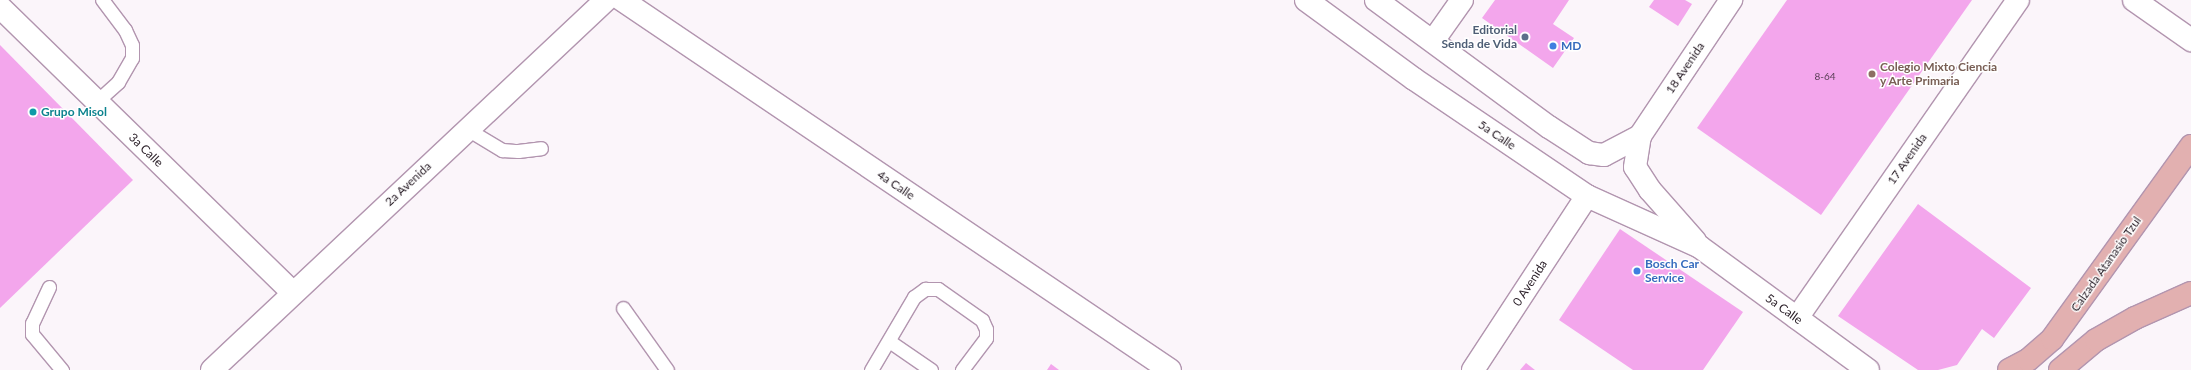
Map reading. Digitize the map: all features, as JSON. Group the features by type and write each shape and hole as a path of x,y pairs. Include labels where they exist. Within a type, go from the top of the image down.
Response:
{"main road":[{"name":"Calzada Atanasio Tzul","path":"2009,370 2028,360 2052,339 2191,146"},
{"path":"2060,370 2096,340 2135,318 2191,293"}],"street":[{"name":"2a Avenida","path":"212,370 292,292 606,0"},
{"name":"4a Calle","path":"622,0 1170,370"},
{"name":"5a Calle","path":"1306,0 1414,79 1587,196 1700,247 1868,370"},
{"path":"1376,0 1549,127 1589,153 1604,155 1640,136"},
{"path":"1433,41 1462,0"},
{"name":"18 Avenida","path":"1640,136 1731,0"},
{"name":"17 Avenida","path":"1797,318 2018,0"},
{"path":"2134,0 2191,40"},
{"name":"3a Calle","path":"0,7 292,292"},
{"name":"5a Calle","path":"1640,136 1635,167 1650,190 1700,247"},
{"name":"0 Avenida","path":"1474,370 1587,196"}],"lane":[{"path":"96,102 118,82 132,58 132,46 126,30 102,0"},
{"path":"467,129 502,150 518,151 541,148"},
{"path":"49,287 32,323 32,334 62,370"},
{"path":"871,370 914,297 925,289 938,289 982,320 986,329 986,338 962,370"},
{"path":"623,308 667,370"},
{"path":"889,341 931,370"}],"building":[{"path":"1495,0 1569,0 1553,24 1574,38 1553,68 1482,18"},
{"path":"1654,0 1685,0 1692,4 1678,26 1649,7"},
{"path":"1787,0 1972,0 1821,215 1697,128"},
{"name":"Grupo Misol","path":"0,45 133,180 0,308"},
{"path":"1918,204 2031,288 1994,338 1982,329 1957,365 1938,370 1918,370 1838,316"},
{"name":"Bosch Car Service","path":"1620,229 1743,312 1703,370 1633,370 1559,320"},
{"path":"1526,363 1535,370 1520,370"},
{"path":"1051,364 1059,370 1047,370"}],"place":[{"name":"Editorial Senda de Vida","path":"1525,37"},
{"name":"MD","path":"1553,46"},
{"name":"Colegio Mixto Ciencia y Arte Primaria","path":"1872,74"},
{"name":"Grupo Misol","path":"33,112"},
{"name":"Bosch Car Service","path":"1637,271"}]}
